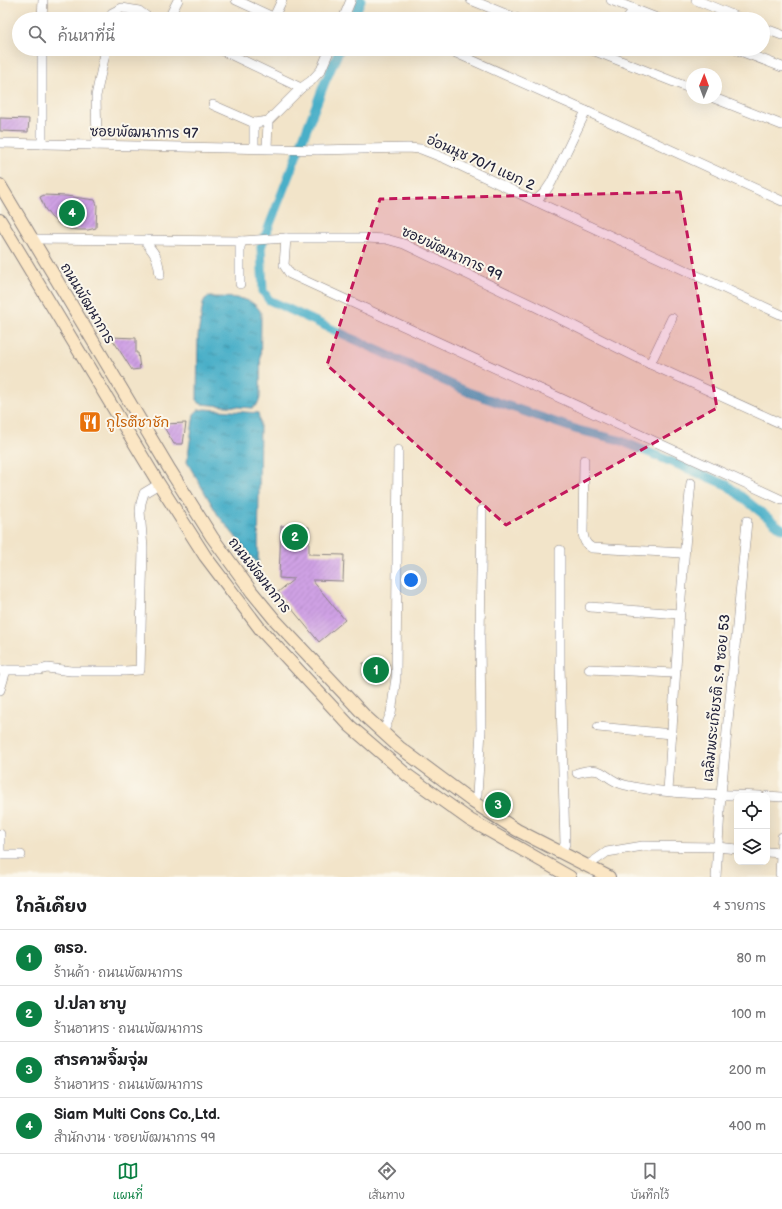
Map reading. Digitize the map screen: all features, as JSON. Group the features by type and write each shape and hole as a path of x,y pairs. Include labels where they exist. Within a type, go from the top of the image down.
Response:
{"main road":[{"name":"ถนนพัฒนาการ","path":"0,185 170,470 212,537 252,592 275,620 366,717 399,747 473,802 517,830 609,877"},
{"path":"0,220 3,233 158,484 205,556 261,630 350,726 407,775 470,820 570,877"}],"street":[{"path":"42,12 43,0"},
{"path":"172,12 178,0"},
{"path":"236,0 263,12"},
{"path":"278,12 282,0"},
{"path":"472,0 501,12"},
{"path":"611,0 642,12"},
{"path":"696,0 725,12"},
{"path":"346,12 351,1"},
{"path":"114,12 122,8 140,12"},
{"path":"631,12 633,8"},
{"path":"770,31 782,35"},
{"path":"42,56 42,144"},
{"path":"97,145 96,96 105,56"},
{"path":"234,56 301,88"},
{"path":"213,105 254,122 268,121 321,70 327,56"},
{"path":"463,56 782,201"},
{"path":"619,56 686,86"},
{"path":"753,56 782,67"},
{"path":"722,101 782,125"},
{"name":"อ่อนนุช 70/1 แยก 2","path":"288,148 317,150 408,148 421,150 444,158 535,201 551,184 586,111"},
{"path":"267,148 268,121"},
{"path":"254,122 254,148"},
{"name":"ซอยพัฒนาการ 97","path":"0,143 288,148"},
{"path":"535,201 782,315"},
{"path":"286,238 284,265 290,274 782,500"},
{"name":"ซอยพัฒนาการ 99","path":"32,239 242,242 286,238 386,239 404,244 532,305 650,364 782,424"},
{"path":"146,240 147,246 153,252 158,261 160,275"},
{"path":"240,284 240,247 242,242"},
{"path":"650,364 672,318"},
{"path":"383,733 391,713 396,678 398,450"},
{"path":"584,460 583,533 585,541 588,545 592,548 683,553"},
{"path":"668,791 674,673 683,553 691,483"},
{"path":"0,690 3,670 40,670 48,668 71,671 140,670 144,548 140,507 144,493 158,484"},
{"path":"473,802 477,795 481,731 480,638 482,510"},
{"name":"เฉลิมพระเกียรติ ร.9 ซอย 53","path":"716,877 721,794 747,521"},
{"path":"560,550 560,666 565,844 562,853"},
{"path":"590,607 679,614"},
{"path":"589,669 674,673"},
{"path":"598,727 672,734"},
{"path":"577,772 596,769 612,780 624,785 668,791 734,795"},
{"path":"770,796 782,797"},
{"path":"0,834 0,855 21,854"},
{"path":"780,874 782,837"},
{"path":"587,866 607,852 643,846 717,847 734,850"},
{"path":"770,852 781,853"}],"highlighted area":[{"path":"680,192 717,408 506,525 327,365 380,199"}],"water":[{"path":"208,297 230,297 245,300 257,307 261,313 260,398 257,405 252,408 201,404 197,401 198,336 203,303"},
{"path":"205,409 258,413 260,422 258,563 218,515 187,462 194,414 198,410"}],"building":[{"path":"0,118 29,119 28,132 0,131"},
{"path":"44,195 95,200 97,205 96,228 79,230 70,229 60,225 45,209 40,197"},
{"path":"111,337 136,338 136,353 138,353 140,369 132,370"},
{"name":"กูโรตีชาชัก","path":"84,414 96,414 95,430 83,430"},
{"path":"186,423 183,444 174,444 162,424"},
{"path":"281,526 309,527 309,554 344,555 343,581 312,580 345,620 319,642 278,592 294,579 279,578"},
{"path":"363,663 389,664 388,677 363,676"}],"waterway":[{"path":"356,12 361,0"},
{"path":"337,56 325,82 261,247 263,291 269,300 468,392 578,430 619,440 727,485 782,529"}],"place":[{"name":"Siam Multi Cons Co.,Ltd.","path":"72,213"},
{"name":"กูโรตีชาชัก","path":"90,422"},
{"name":"ป.ปลา ชาบู","path":"295,537"},
{"name":"ตรอ.","path":"376,670"},
{"name":"สารคามจิ้มจุ่ม","path":"498,805"}]}
